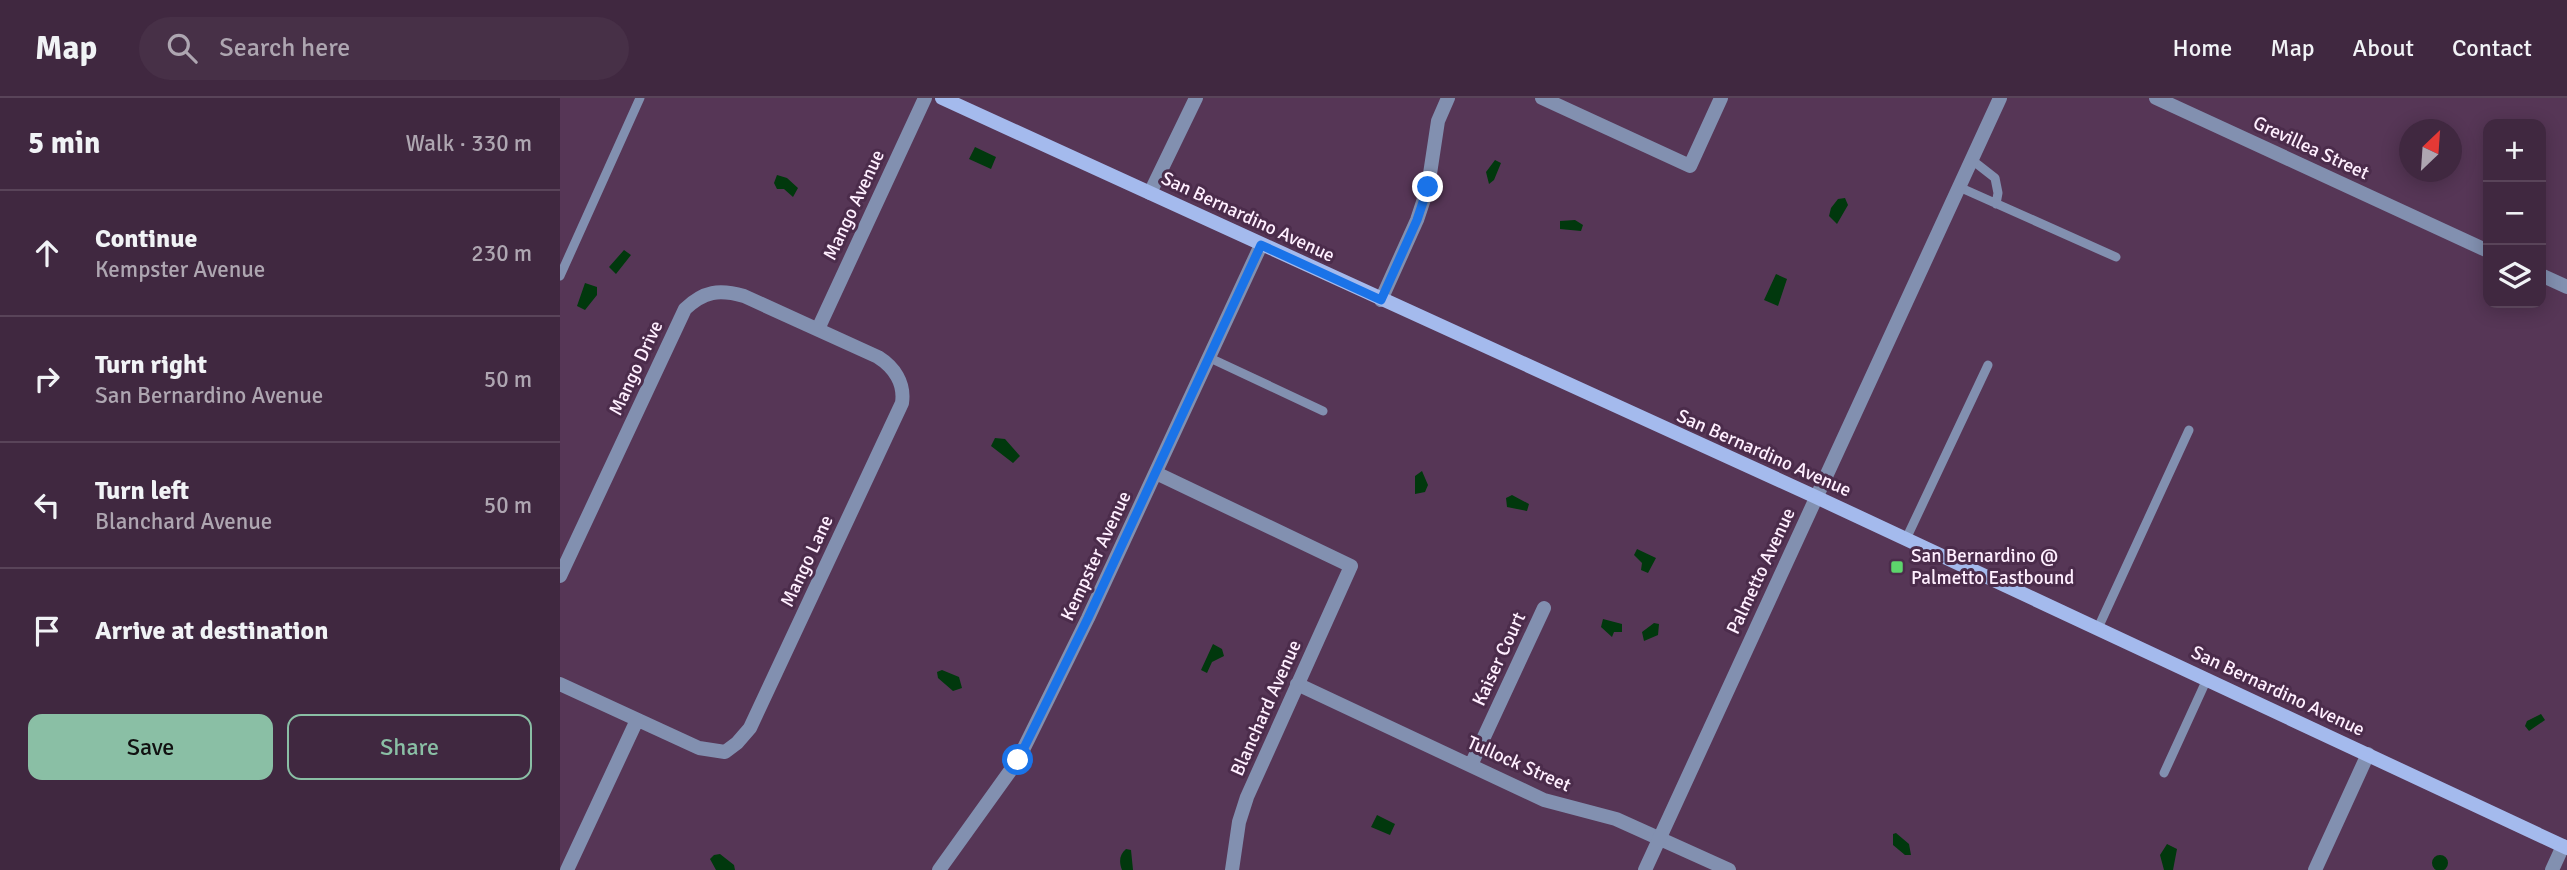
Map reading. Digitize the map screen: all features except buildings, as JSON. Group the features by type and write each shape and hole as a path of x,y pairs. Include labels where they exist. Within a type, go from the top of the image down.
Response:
{"main road":[{"name":"San Bernardino Avenue","path":"942,98 1816,497 2565,847"}],"street":[{"name":"Mango Avenue","path":"818,329 925,98"},
{"path":"1150,193 1196,98"},
{"path":"1381,300 1417,220 1428,187 1438,121 1448,98"},
{"path":"1542,98 1690,166 1721,98"},
{"name":"Palmetto Avenue","path":"1644,870 2000,98"},
{"name":"Grevillea Street","path":"2156,98 2483,249"},
{"name":"Kempster Avenue","path":"939,870 1018,760 1156,473 1261,245"},
{"path":"2546,278 2567,288"},
{"name":"Mango Drive","path":"560,576 685,309 691,303 706,293 728,291 818,329"},
{"name":"Mango Lane","path":"637,720 712,752 725,752 744,736 902,403 900,380 885,362 818,329"},
{"name":"Blanchard Avenue","path":"1156,473 1351,566 1242,809 1232,870"},
{"name":"Kaiser Court","path":"1471,765 1544,608"},
{"path":"560,684 637,720 566,870"},
{"name":"Tullock Street","path":"1297,684 1544,800 1600,813 1729,870"},
{"path":"2315,870 2368,754"},
{"path":"2552,870 2565,847"}],"lane":[{"path":"560,276 640,98"},
{"path":"1972,160 1995,178 1998,193 1996,204"},
{"path":"1959,187 2116,257"},
{"path":"1210,358 1323,411"},
{"path":"1906,539 1988,365"},
{"path":"2098,628 2189,430"},
{"path":"2164,773 2207,679"}],"shaded area":[{"path":"975,147 996,157 991,169 969,159"},
{"path":"1495,160 1501,163 1494,180 1489,184 1486,172"},
{"path":"777,175 787,178 798,188 793,197 784,189 777,189 774,183"},
{"path":"1845,198 1848,205 1837,224 1829,216 1831,208 1838,199"},
{"path":"1575,220 1583,225 1581,231 1560,229 1560,221"},
{"path":"624,250 631,255 616,274 609,267"},
{"path":"1776,274 1787,279 1778,306 1764,300"},
{"path":"585,283 597,287 597,295 585,310 577,306"},
{"path":"995,438 1005,439 1020,456 1013,463 991,446"},
{"path":"1422,471 1428,485 1425,492 1415,494 1415,476"},
{"path":"1512,495 1529,504 1527,511 1507,507 1506,498"},
{"path":"1637,549 1656,558 1648,573 1641,570 1642,563 1634,555"},
{"path":"1603,619 1622,624 1622,632 1614,632 1612,637 1601,627"},
{"path":"1654,623 1659,624 1658,635 1644,641 1642,632"},
{"path":"1213,644 1222,649 1224,656 1212,662 1207,673 1201,670"},
{"path":"942,670 959,677 962,688 953,691 938,678 937,672"},
{"path":"2541,714 2545,720 2529,731 2525,726 2527,721"},
{"path":"1377,815 1395,824 1390,835 1371,827"},
{"path":"1896,833 1909,844 1911,855 1905,855 1893,845 1893,834"},
{"path":"2167,844 2177,849 2173,870 2164,870 2160,855"},
{"path":"1126,849 1131,850 1133,870 1122,870 1120,864"},
{"path":"720,854 734,865 735,870 716,870 710,859"},
{"path":"2440,855 2446,857 2446,869 2440,871 2434,869 2432,863 2434,857"}],"place":[{"name":"San Bernardino @ Palmetto Eastbound","path":"1897,567"}],"route":[{"path":"1018,760 1088,618 1261,245 1381,300 1417,220 1428,187"}]}
